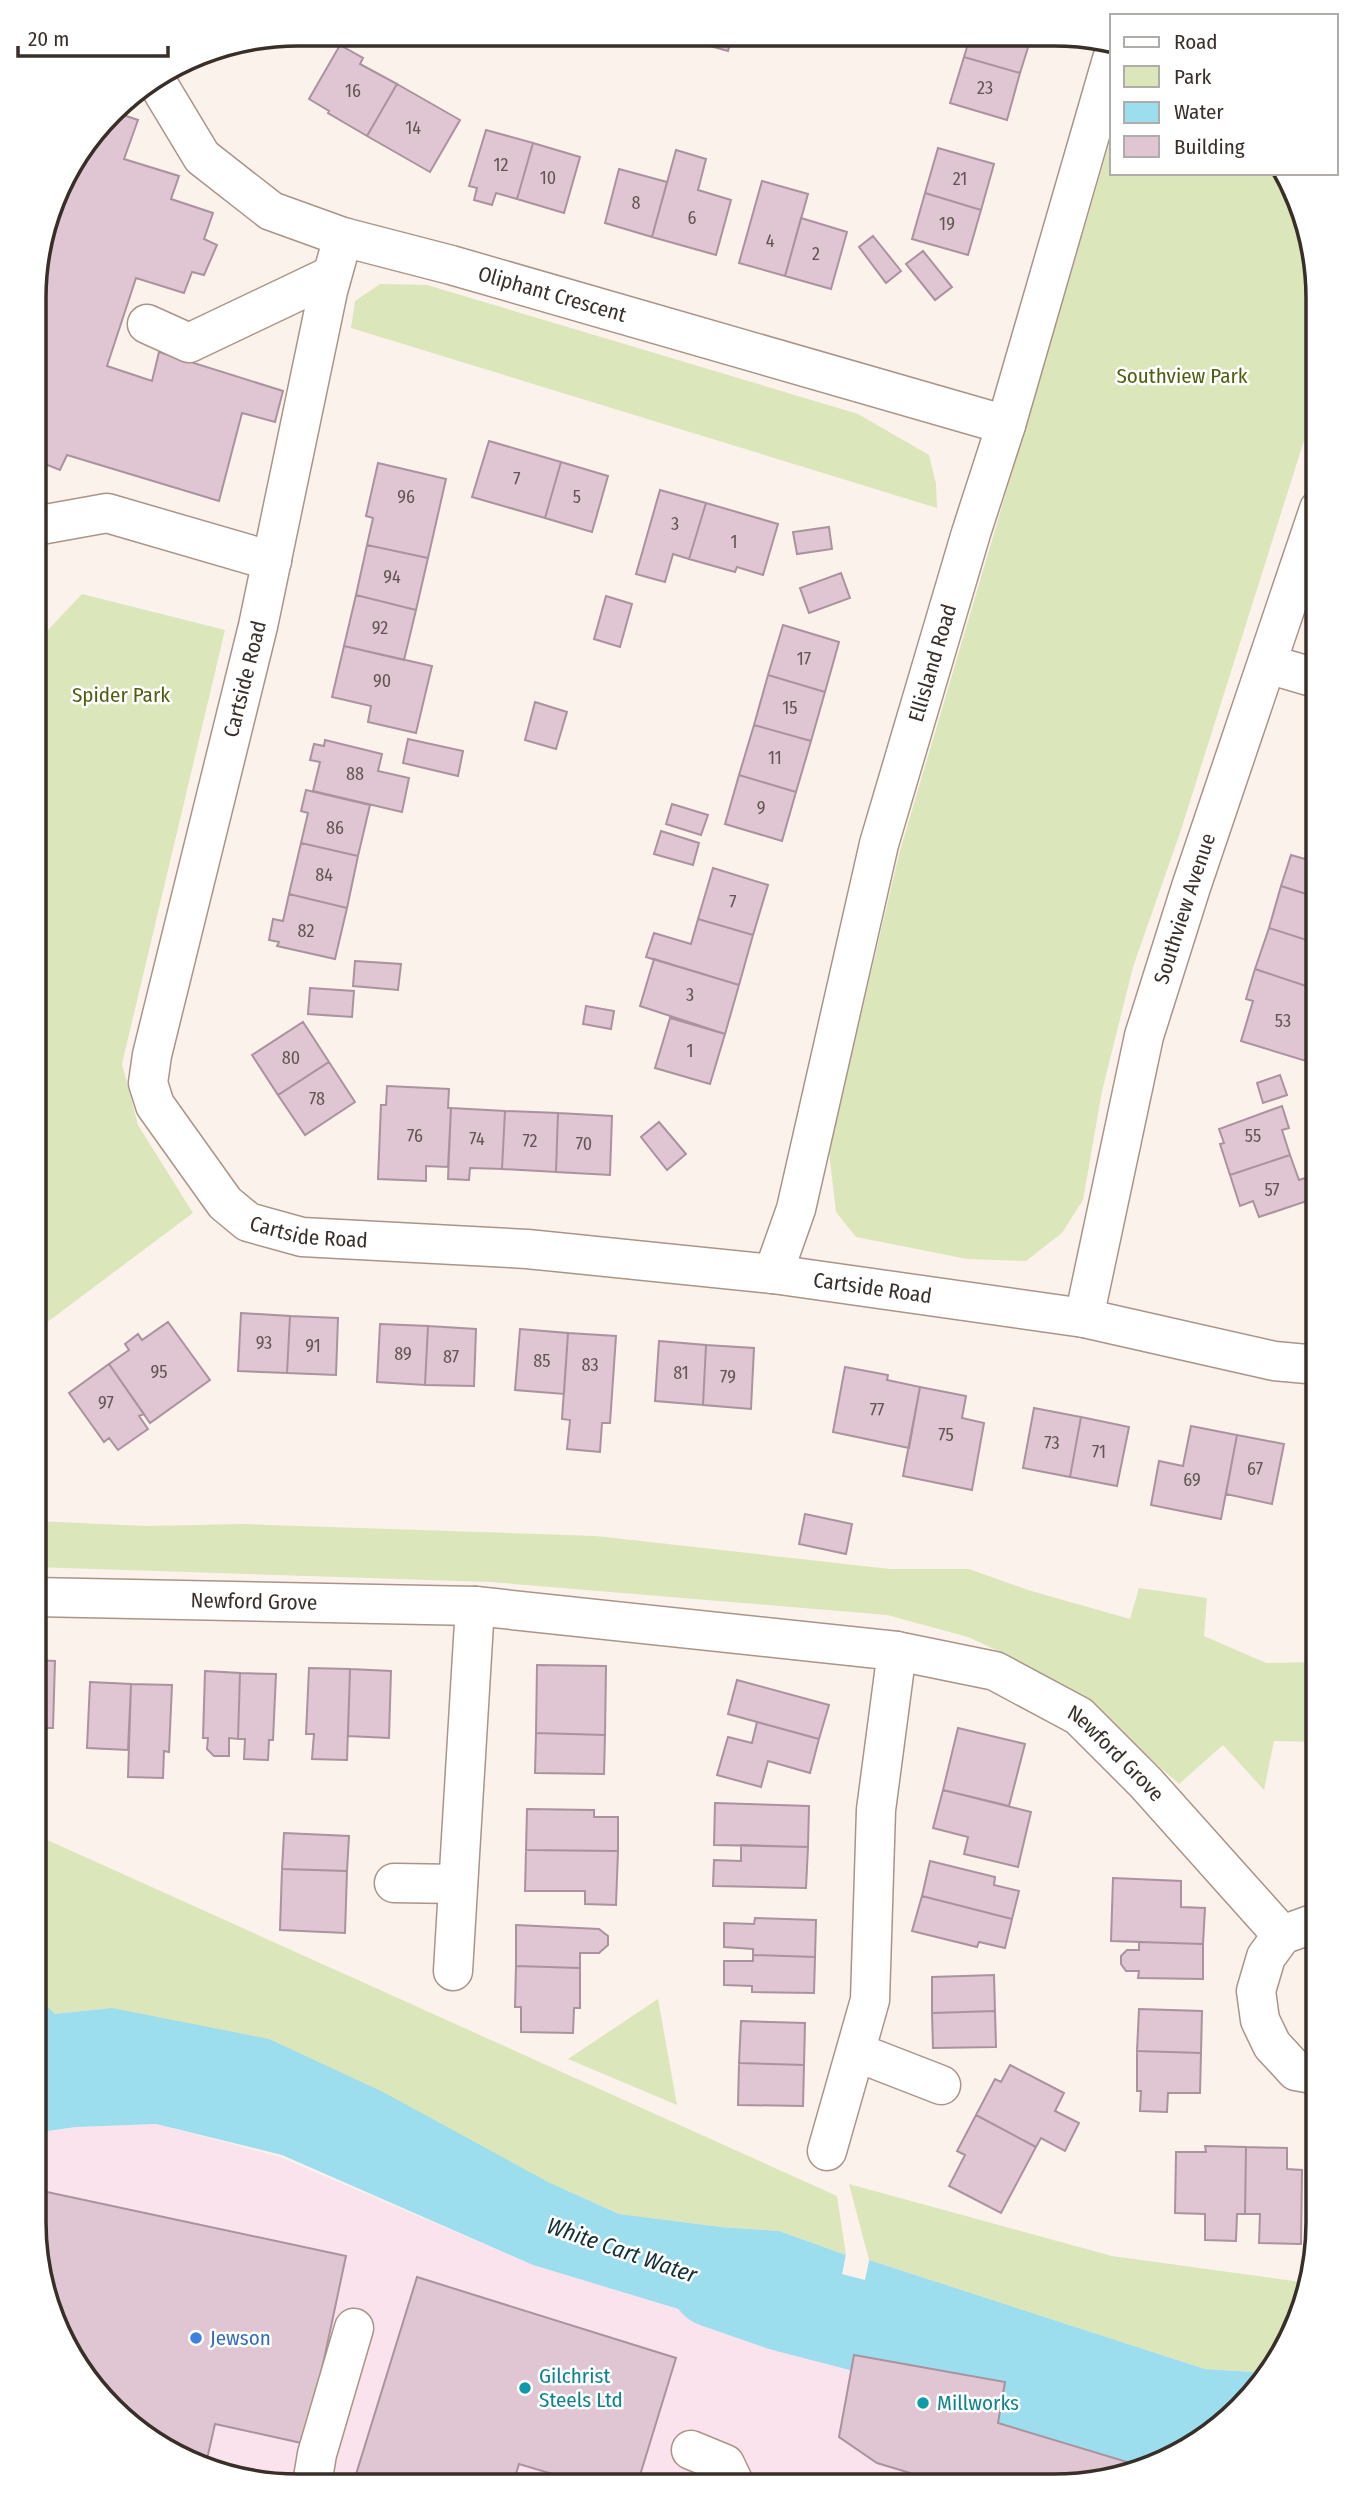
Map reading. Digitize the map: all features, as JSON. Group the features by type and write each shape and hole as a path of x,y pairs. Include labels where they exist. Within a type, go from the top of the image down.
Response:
{"street":[{"name":"Ellisland Road","path":"773,1274 796,1209 879,844 971,533 1006,425 1110,67"},
{"name":"Oliphant Crescent","path":"160,87 202,157 271,211 343,237 583,302 1006,425"},
{"name":"Cartside Road","path":"343,237 332,275 258,626 152,1055 148,1083 155,1105 225,1203 248,1222 302,1237 527,1249 773,1274 1084,1318 1274,1360 1306,1364"},
{"path":"147,324 189,343 332,275"},
{"path":"46,524 107,513 272,561"},
{"name":"Southview Avenue","path":"1084,1318 1143,1036 1306,549"},
{"path":"1268,664 1306,675"},
{"name":"Newford Grove","path":"46,1597 475,1606 897,1651 995,1671 1079,1716 1146,1783 1282,1936"},
{"path":"453,1971 475,1606"},
{"path":"827,2151 870,2000 876,1810 897,1651"},
{"path":"394,1883 458,1884"},
{"path":"1306,1927 1282,1936 1266,1957 1256,1991 1260,2020 1272,2045 1296,2071 1306,2073"},
{"path":"856,2052 941,2085"},
{"path":"314,2474 317,2454 355,2328"},
{"path":"691,2450 725,2464 730,2474"}],"shaded area":[{"path":"156,2124 280,2157 533,2265 738,2327 850,2351 854,2355 1005,2382 998,2423 1128,2462 1104,2469 1054,2474 298,2474 232,2465 172,2440 131,2411 108,2388 88,2361 65,2318 50,2271 46,2238 46,2131 76,2127"}],"green space":[{"name":"Southview Park","path":"1110,142 1110,175 1274,175 1287,201 1302,248 1306,281 1306,434 1180,833 1133,967 1102,1091 1083,1200 1062,1233 1026,1261 967,1259 856,1237 836,1212 829,1152 899,854"},
{"path":"380,284 427,285 858,414 929,455 936,484 937,508 351,328 355,301"},
{"name":"Spider Park","path":"82,594 225,630 122,1064 138,1125 193,1213 46,1323 46,632"},
{"path":"46,1522 147,1526 242,1524 596,1536 890,1569 969,1569 1028,1590 1130,1619 1139,1588 1207,1598 1204,1636 1266,1663 1306,1662 1306,1742 1274,1741 1264,1790 1223,1745 1179,1784 1113,1725 1020,1661 968,1637 887,1615 491,1582 46,1567"},
{"path":"46,1839 837,2196 846,2255 779,2231 721,2227 619,2214 548,2182 112,2008 46,2015"},
{"path":"658,1999 677,2105 568,2059"},
{"path":"849,2184 1112,2256 1299,2282 1280,2333 1256,2372 1205,2369 869,2260"}],"water":[{"path":"112,2008 269,2039 383,2092 548,2182 619,2214 721,2227 779,2231 846,2255 828,2348 738,2327 533,2265 282,2155 156,2124 76,2127 46,2131 46,2015"},
{"path":"869,2260 1205,2369 1256,2372 1233,2400 1194,2431 1166,2447 1128,2462 998,2423 1005,2382 854,2355 850,2351"}],"pier":[{"path":"846,2255 850,2256 831,2349 828,2348"},
{"path":"865,2259 869,2260 850,2351 846,2351"}],"building":[{"path":"339,46 363,58 360,64 397,84 367,136 309,99"},
{"path":"710,46 729,46 728,51"},
{"path":"967,46 1028,46 1020,73 964,57"},
{"path":"964,57 1020,73 1007,120 950,103"},
{"path":"397,84 460,120 430,172 367,136"},
{"path":"123,115 138,120 124,159 179,176 171,199 213,213 204,239 217,245 204,275 192,272 184,293 136,278 107,366 152,381 159,352 283,391 275,422 242,413 219,501 67,455 60,470 46,464 46,281 50,248 65,201 79,172 108,131"},
{"path":"486,130 533,143 517,199 496,193 492,205 474,200 477,188 469,186"},
{"path":"533,143 580,157 564,213 517,199"},
{"path":"938,148 994,164 981,210 925,193"},
{"path":"676,150 706,159 698,190 731,200 716,255 652,237"},
{"path":"619,169 667,182 652,237 605,223"},
{"path":"762,181 808,194 785,276 739,263"},
{"path":"925,193 981,210 968,255 912,239"},
{"path":"801,218 847,232 831,289 785,276"},
{"path":"873,236 901,271 886,283 859,247"},
{"path":"923,251 952,287 935,300 906,264"},
{"path":"489,441 561,462 545,518 472,497"},
{"path":"561,462 608,476 592,532 545,518"},
{"path":"378,463 446,479 428,558 367,545 373,518 366,516"},
{"path":"660,490 706,503 689,559 673,554 665,582 636,574"},
{"path":"706,503 778,524 763,575 737,567 735,572 689,559"},
{"path":"829,527 832,549 797,554 793,532"},
{"path":"367,545 428,558 416,610 356,595"},
{"path":"841,573 850,598 809,613 800,588"},
{"path":"356,595 416,610 404,660 344,646"},
{"path":"606,596 632,604 620,647 594,639"},
{"path":"783,625 839,642 825,692 768,675"},
{"path":"344,646 432,666 416,733 368,722 371,706 332,697"},
{"path":"768,675 825,692 811,741 754,725"},
{"path":"535,702 567,712 556,749 525,740"},
{"path":"754,725 811,741 796,792 739,775"},
{"path":"408,739 463,751 458,776 403,763"},
{"path":"325,740 382,754 378,771 409,778 402,812 313,791 320,762 310,760 314,744 324,746"},
{"path":"739,775 796,792 782,841 725,824"},
{"path":"306,790 370,805 358,856 301,843 308,813 301,811"},
{"path":"672,804 708,815 701,835 666,824"},
{"path":"661,831 699,843 693,865 654,854"},
{"path":"301,843 358,856 347,908 289,894"},
{"path":"1291,855 1305,859 1306,856 1306,894 1281,886"},
{"path":"713,868 768,885 753,935 698,919"},
{"path":"1281,886 1306,894 1306,940 1269,928"},
{"path":"289,894 347,908 335,959 277,946 279,942 269,940 273,919 283,921"},
{"path":"698,919 753,935 739,985 646,957 654,933 691,944"},
{"path":"1269,928 1306,940 1306,986 1255,969"},
{"path":"654,959 739,985 725,1034 640,1006"},
{"path":"355,961 401,964 398,990 353,986"},
{"path":"1255,969 1306,986 1306,1061 1241,1041 1253,1001 1246,999"},
{"path":"310,988 354,991 352,1017 308,1014"},
{"path":"586,1006 614,1011 611,1029 583,1024"},
{"path":"670,1018 725,1034 710,1084 655,1068"},
{"path":"303,1022 329,1062 278,1095 252,1055"},
{"path":"329,1062 355,1102 305,1135 278,1095"},
{"path":"1280,1075 1287,1095 1263,1103 1257,1083"},
{"path":"387,1086 449,1089 448,1108 451,1108 448,1167 426,1166 426,1181 378,1179 381,1105 386,1105"},
{"path":"1282,1106 1289,1128 1282,1130 1290,1155 1230,1175 1220,1144 1224,1143 1219,1129"},
{"path":"451,1108 505,1111 502,1169 470,1168 469,1180 448,1179"},
{"path":"505,1111 558,1113 556,1172 502,1169"},
{"path":"558,1113 612,1116 610,1175 556,1172"},
{"path":"659,1122 686,1154 667,1170 641,1137"},
{"path":"1290,1155 1299,1180 1305,1178 1306,1181 1306,1201 1259,1217 1253,1201 1240,1206 1230,1175"},
{"path":"241,1313 290,1316 287,1373 238,1371"},
{"path":"290,1316 338,1318 336,1375 287,1373"},
{"path":"168,1322 210,1380 150,1423 109,1364 129,1350 125,1344 138,1334 142,1340"},
{"path":"380,1324 428,1326 425,1385 377,1382"},
{"path":"428,1326 476,1329 474,1386 425,1385"},
{"path":"520,1329 568,1333 564,1394 515,1390"},
{"path":"568,1333 616,1336 610,1423 602,1423 600,1452 567,1449 570,1420 562,1419"},
{"path":"659,1341 706,1345 703,1405 655,1401"},
{"path":"706,1345 754,1348 751,1409 703,1405"},
{"path":"109,1364 144,1414 139,1416 148,1429 118,1450 109,1438 104,1442 69,1393"},
{"path":"845,1367 888,1375 887,1380 920,1387 909,1448 833,1432"},
{"path":"920,1387 966,1396 962,1418 984,1423 972,1490 903,1476"},
{"path":"1034,1408 1081,1417 1070,1477 1023,1468"},
{"path":"1081,1417 1129,1427 1117,1486 1070,1477"},
{"path":"1191,1426 1237,1435 1221,1519 1151,1505 1159,1461 1183,1466"},
{"path":"1237,1435 1284,1444 1272,1504 1226,1494"},
{"path":"805,1514 852,1524 846,1554 799,1544"},
{"path":"46,1661 55,1661 53,1728 46,1728"},
{"path":"537,1665 606,1666 605,1735 536,1733"},
{"path":"309,1668 350,1669 347,1760 312,1759 314,1734 306,1734"},
{"path":"350,1669 391,1671 389,1738 348,1736"},
{"path":"205,1671 240,1673 238,1739 229,1738 229,1756 214,1756 207,1749 208,1738 203,1738"},
{"path":"240,1673 276,1674 273,1740 269,1740 268,1760 244,1759 245,1739 238,1739"},
{"path":"737,1680 829,1705 819,1739 728,1714"},
{"path":"90,1682 131,1684 128,1750 87,1748"},
{"path":"131,1684 172,1685 169,1752 164,1751 163,1778 128,1777"},
{"path":"757,1722 819,1739 810,1773 768,1761 761,1787 717,1775 728,1737 752,1743"},
{"path":"958,1728 1025,1744 1009,1806 943,1790"},
{"path":"536,1733 605,1735 604,1774 535,1773"},
{"path":"943,1790 1031,1812 1018,1867 964,1854 968,1837 933,1828"},
{"path":"715,1803 809,1806 808,1847 714,1845"},
{"path":"527,1809 594,1810 594,1817 618,1817 618,1851 526,1850"},
{"path":"284,1833 349,1836 347,1871 282,1869"},
{"path":"741,1845 808,1847 806,1888 713,1886 714,1860 741,1861"},
{"path":"526,1850 618,1851 616,1905 585,1904 585,1891 525,1891"},
{"path":"930,1861 995,1877 994,1885 1019,1891 1012,1919 922,1896"},
{"path":"282,1869 347,1871 345,1933 280,1930"},
{"path":"1113,1878 1181,1881 1181,1907 1205,1908 1203,1944 1111,1941"},
{"path":"922,1896 1012,1919 1005,1948 979,1942 977,1947 912,1931"},
{"path":"755,1918 816,1920 815,1957 753,1955 753,1949 724,1947 724,1923 754,1924"},
{"path":"516,1925 599,1929 608,1936 608,1945 599,1953 580,1953 580,1968 516,1966"},
{"path":"1139,1942 1203,1944 1203,1979 1138,1978 1139,1971 1126,1971 1121,1964 1121,1956 1127,1950 1139,1950"},
{"path":"753,1955 815,1957 814,1993 752,1992 752,1986 724,1985 724,1961 753,1961"},
{"path":"516,1966 580,1968 580,2008 574,2008 573,2033 521,2032 521,2007 515,2007"},
{"path":"994,1975 995,2011 932,2013 932,1977"},
{"path":"1139,2009 1202,2011 1201,2053 1137,2051"},
{"path":"995,2011 996,2047 933,2048 932,2013"},
{"path":"741,2021 805,2023 804,2065 739,2063"},
{"path":"1137,2051 1201,2053 1200,2093 1168,2093 1167,2112 1140,2111"},
{"path":"739,2063 804,2065 803,2106 738,2105"},
{"path":"1010,2065 1064,2093 1055,2111 1079,2123 1065,2151 1041,2138 1036,2147 976,2115 995,2079 1001,2082"},
{"path":"976,2115 1036,2147 1001,2213 949,2186 965,2155 957,2151"},
{"path":"1205,2146 1246,2147 1245,2214 1237,2214 1236,2241 1205,2240 1205,2214 1175,2213 1176,2152 1206,2152"},
{"path":"1246,2147 1287,2148 1287,2169 1302,2170 1301,2244 1259,2243 1260,2214 1245,2214"},
{"name":"Jewson","path":"46,2192 346,2256 306,2444 215,2424 208,2456 172,2440 144,2421 119,2400 98,2375 72,2333 54,2287 46,2238"},
{"name":"Gilchrist Steels Ltd","path":"417,2277 676,2358 640,2474 552,2474 519,2464 516,2474 356,2474"},
{"name":"Millworks","path":"854,2355 1005,2382 998,2423 1128,2462 1104,2469 1054,2474 914,2474 877,2463 839,2437"}],"waterway":[{"path":"46,2017 57,2029"},
{"name":"White Cart Water","path":"715,2282 784,2306 977,2356"}],"place":[{"name":"Jewson","path":"196,2338"},
{"name":"Gilchrist Steels Ltd","path":"525,2388"},
{"name":"Millworks","path":"923,2403"}]}
